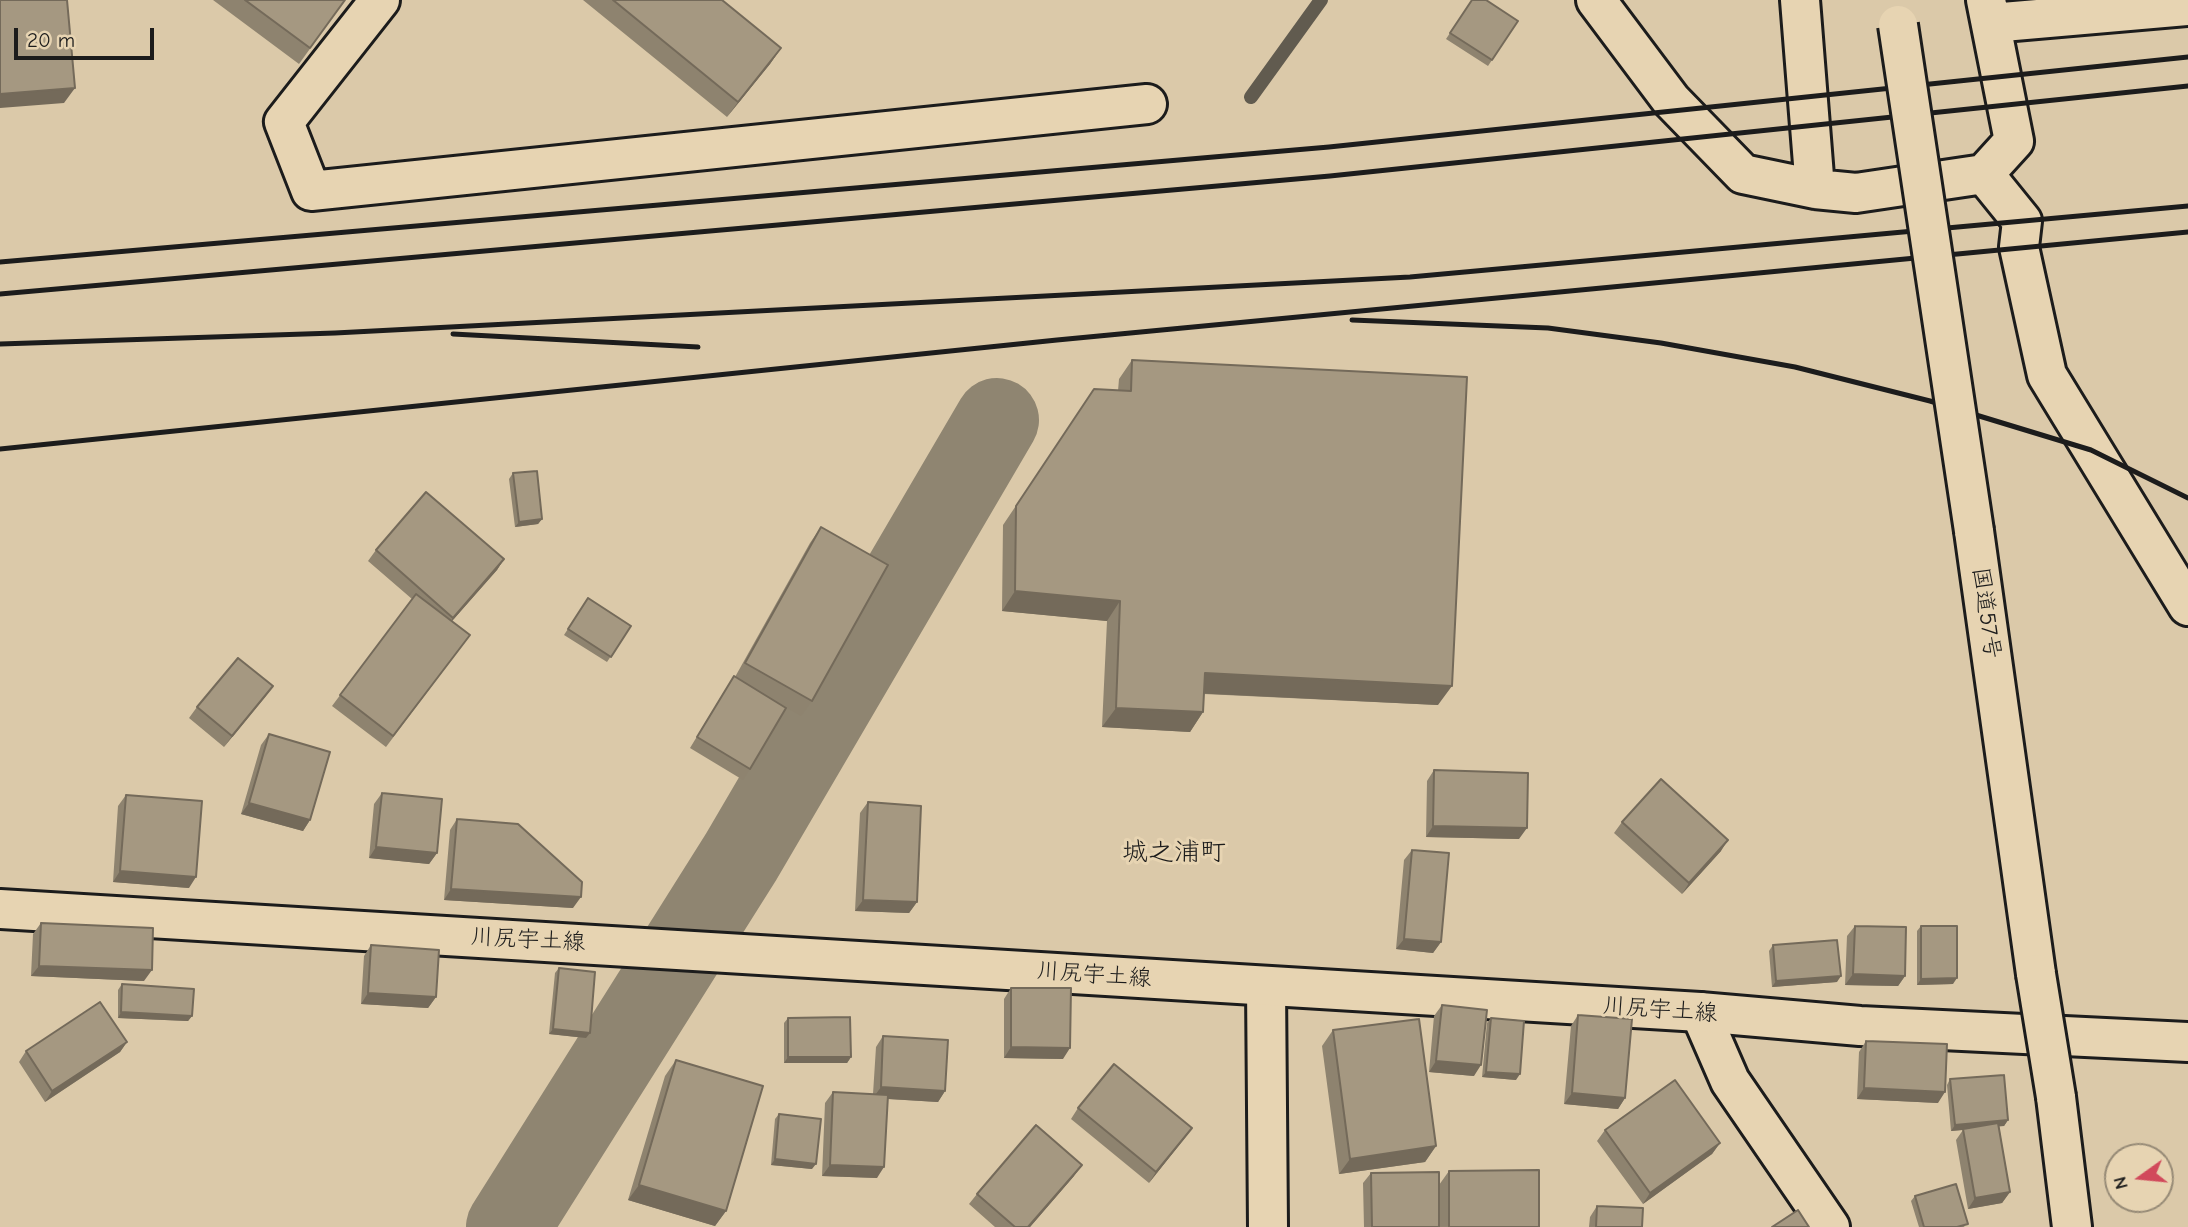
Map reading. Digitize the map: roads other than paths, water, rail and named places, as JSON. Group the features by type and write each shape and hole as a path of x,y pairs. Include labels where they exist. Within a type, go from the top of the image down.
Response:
{"main road":[{"path":"380,0 284,122 311,191 1147,104"},
{"path":"1596,0 1671,100 1743,174 1815,189 1856,193 1984,174 2014,142 1988,11 2188,6"},
{"path":"1800,0 1815,189"},
{"name":"国道57号","path":"1896,13 1974,531 2036,974 2056,1097 2072,1227"},
{"path":"1984,174 2022,221 2019,247 2047,375 2188,606"},
{"name":"川尻宇土線","path":"0,909 1700,1012 1860,1026 2188,1042"},
{"path":"1266,986 1268,1227"},
{"path":"1700,1012 1730,1081 1830,1227"}],"waterway":[{"path":"1251,97 1321,0"},
{"path":"508,1227 741,857 997,420"}],"railway":[{"path":"0,262 1329,147 2188,57"},
{"path":"0,294 1330,176 2188,86"},
{"path":"0,344 335,333 1410,277 2188,206"},
{"path":"0,449 1057,340 2188,232"},
{"path":"1352,320 1548,328 1661,343 1795,367 1930,401 2091,450 2188,498"},
{"path":"453,334 698,347"}],"district":[{"name":"城之浦町","path":"1174,853"}]}
